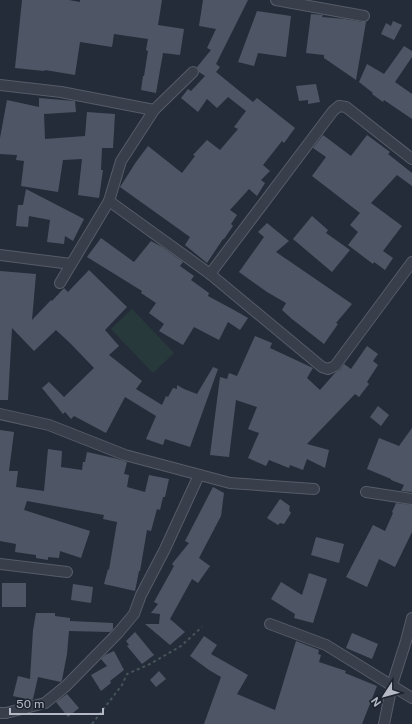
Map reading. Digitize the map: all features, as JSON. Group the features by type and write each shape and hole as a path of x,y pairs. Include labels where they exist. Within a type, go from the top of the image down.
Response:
{"street":[{"path":"276,0 364,16"},
{"path":"60,283 110,201 121,161 154,110 193,72"},
{"path":"0,85 61,92 154,110"},
{"path":"210,274 333,111 339,106 346,106 412,159"},
{"path":"110,201 210,274 322,367 328,369 335,366 412,262"},
{"path":"0,255 71,264"},
{"path":"0,414 48,424 125,455 230,483 314,489"},
{"path":"0,713 6,714 45,703 66,686 118,633 134,614 141,595 165,549 199,475"},
{"path":"366,492 412,499"},
{"path":"0,564 67,572"},
{"path":"384,724 392,685 412,618"},
{"path":"270,624 326,645 412,698"}],"path":[{"path":"92,724 122,685 128,674 150,664 181,646 202,627"}],"shaded area":[{"path":"132,309 174,353 153,373 111,329"}],"building":[{"path":"22,0 69,0 80,2 80,0 162,0 158,25 184,29 180,55 163,53 156,93 141,90 148,51 146,50 148,39 114,34 112,47 80,42 75,75 45,70 15,68"},
{"path":"203,0 248,0 216,64 220,67 216,72 253,102 257,98 295,128 284,143 282,141 263,165 270,171 261,180 265,183 257,196 249,189 230,210 237,215 231,224 233,226 207,263 185,245 190,237 120,187 148,146 182,173 195,156 193,155 207,140 220,150 238,129 234,127 246,111 228,97 217,108 207,99 198,112 181,98 188,89 191,91 205,76 199,72 197,67 211,50 207,48 216,29 199,26"},
{"path":"257,11 291,16 286,57 258,53 254,66 238,62"},
{"path":"311,14 323,15 322,17 366,22 356,80 324,58 324,55 306,53"},
{"path":"393,21 402,25 394,40 381,34 386,23 391,26"},
{"path":"404,46 412,51 412,57 395,82 412,94 412,119 384,100 383,102 359,82 367,64 384,74"},
{"path":"316,84 320,102 308,104 308,100 299,101 296,86"},
{"path":"39,98 75,101 76,112 44,114 45,139 85,136 87,112 115,114 113,148 102,148 101,170 103,170 99,198 78,195 82,159 63,160 58,192 21,186 24,161 16,160 17,155 0,154 0,138 7,100 39,107"},
{"path":"323,135 351,156 367,135 390,152 388,154 412,173 412,186 397,175 371,203 402,226 383,251 393,258 385,270 374,262 373,264 348,245 358,232 350,225 360,213 312,176 326,157 313,148"},
{"path":"26,189 84,219 73,241 65,236 64,244 47,242 50,220 29,216 28,227 16,226 18,205 23,205"},
{"path":"312,216 328,230 326,233 350,250 332,272 293,239"},
{"path":"267,223 289,241 276,252 352,304 336,323 338,324 324,344 282,310 286,303 267,292 239,272 264,237 258,232"},
{"path":"101,238 134,262 151,241 183,262 180,266 194,276 191,280 209,293 208,296 248,318 240,330 228,322 219,340 194,327 183,345 159,331 164,324 149,313 156,303 141,293 142,291 87,257"},
{"path":"89,270 127,307 105,330 119,346 109,355 142,381 136,389 162,405 166,396 168,397 173,388 177,389 177,385 197,394 213,367 218,369 190,447 165,439 163,445 146,439 156,416 125,397 106,433 74,416 71,419 65,412 63,414 42,388 49,382 64,397 94,368 56,330 34,351 12,328 8,400 0,400 0,271 36,274 32,320 64,288 68,292"},
{"path":"255,336 272,343 270,348 313,368 307,378 320,390 344,364 351,369 367,346 378,354 373,361 378,365 367,382 369,384 359,397 355,394 307,444 329,450 325,468 307,459 303,470 290,465 289,468 269,460 266,466 248,458 259,433 248,429 257,407 236,400 229,457 210,455 220,377 227,379 229,373 237,376"},
{"path":"378,406 389,415 381,426 370,417"},
{"path":"412,428 412,492 401,491 404,485 367,469 379,438 399,446"},
{"path":"0,430 14,432 9,471 18,471 16,487 44,491 48,449 62,451 61,467 82,470 87,452 127,462 124,474 129,475 127,487 145,492 149,475 169,479 165,497 163,497 160,510 157,509 151,531 147,530 135,591 104,584 108,569 109,570 117,522 103,519 104,515 27,501 24,510 90,531 81,558 60,551 59,558 48,557 48,560 36,558 36,555 15,552 16,544 0,541"},
{"path":"213,487 224,493 221,516 199,558 210,566 198,583 192,579 170,619 185,632 170,645 145,624 159,624 160,614 151,613 158,604 154,602 174,566 172,564 189,543 185,541"},
{"path":"280,499 290,506 289,510 291,513 284,524 280,523 278,525 267,518"},
{"path":"396,503 412,505 412,532 395,567 379,559 367,587 346,577 373,525 385,531"},
{"path":"316,537 344,544 339,563 311,555"},
{"path":"309,573 327,579 313,623 294,618 295,614 271,599 281,582 302,595"},
{"path":"2,583 26,583 26,607 2,607"},
{"path":"73,584 93,587 91,603 71,600"},
{"path":"36,613 55,613 55,616 70,618 70,621 113,623 113,629 110,632 69,631 67,654 61,682 38,677 33,699 31,700 13,696 18,676 30,679 33,630"},
{"path":"135,632 154,655 142,664 127,646 129,645 126,641"},
{"path":"352,633 378,644 372,659 346,648"},
{"path":"204,636 217,645 211,654 248,675 237,694 275,710 296,641 319,650 318,654 321,655 319,662 346,671 345,673 377,686 362,724 204,724 221,677 190,656"},
{"path":"114,651 124,670 110,681 111,683 101,691 91,675 107,666 101,659 105,655"},
{"path":"159,671 166,679 156,687 150,680"},
{"path":"67,694 79,708 68,717 56,702"}]}
